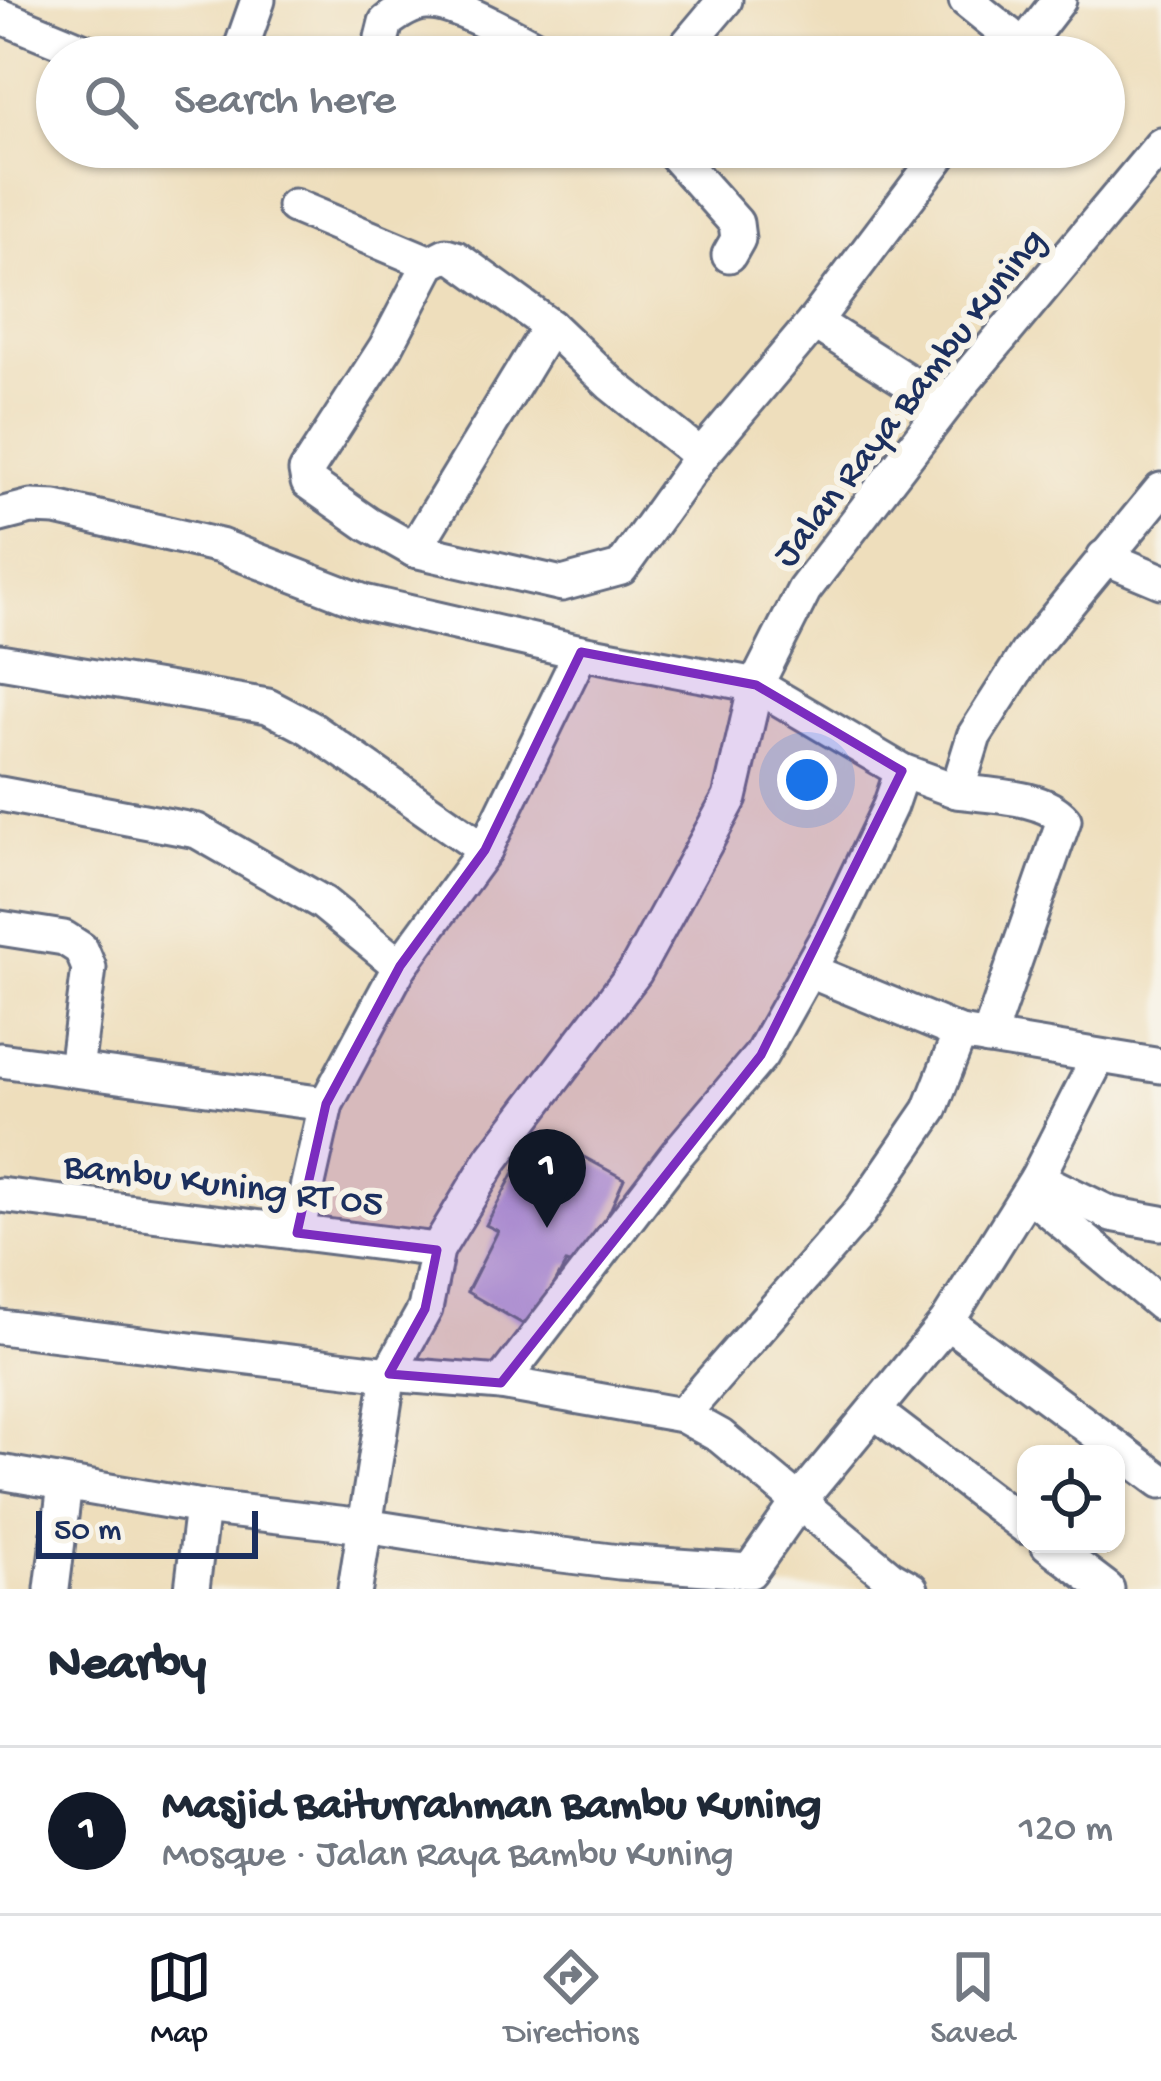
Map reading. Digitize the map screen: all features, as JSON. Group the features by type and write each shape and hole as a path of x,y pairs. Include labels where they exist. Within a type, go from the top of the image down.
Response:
{"street":[{"path":"245,36 258,0"},
{"path":"695,36 725,0"},
{"path":"966,0 1003,36"},
{"path":"1031,36 1059,0"},
{"path":"382,36 386,22 401,10 429,3 511,36"},
{"path":"0,16 48,36"},
{"name":"Jalan Raya Bambu Kuning","path":"389,1374 425,1309 436,1250 492,1159 635,972 730,798 756,685 804,590 945,405 1161,145"},
{"path":"687,168 736,224 738,239 729,255"},
{"path":"701,456 611,384 550,326 457,258 446,255 430,263 386,346 306,471 308,482 414,550 562,584 621,568 701,456 814,322 930,168"},
{"path":"294,206 430,263"},
{"path":"814,322 945,405"},
{"path":"414,550 550,326"},
{"path":"960,780 974,736 1027,653 1161,490"},
{"path":"0,515 31,507 56,508 220,546 364,602 581,652 756,685 902,771 960,780 1055,810 1064,820 974,1035 930,1110 860,1212 682,1415"},
{"path":"1104,557 1161,581"},
{"path":"297,1233 326,1104 400,966 484,850 581,652"},
{"path":"0,661 268,706 310,728 484,850"},
{"path":"501,1383 760,1055 810,971 890,806 902,771"},
{"path":"0,794 197,831 323,903 400,966"},
{"path":"0,928 64,938 81,949 89,968 76,1070"},
{"path":"810,971 974,1035 1161,1066"},
{"path":"0,1472 202,1507 365,1526 617,1576 747,1580 800,1500 947,1322 1033,1185 1098,1058"},
{"path":"0,1060 326,1104"},
{"path":"1033,1185 1111,1214 1161,1223"},
{"path":"1033,1185 1161,1304"},
{"name":"Bambu Kuning RT 05","path":"0,1195 436,1250"},
{"path":"947,1322 1161,1481"},
{"path":"0,1327 501,1383 682,1415 720,1436 896,1585"},
{"path":"355,1589 389,1374"},
{"path":"874,1412 1017,1520"},
{"path":"52,1589 65,1484"},
{"path":"192,1589 202,1507"},
{"path":"1060,1553 1107,1589"}],"highlighted area":[{"path":"581,652 756,685 902,771 761,1055 501,1383 389,1374 425,1309 437,1250 297,1233 326,1104 400,966 485,850"}],"building":[{"path":"536,1131 624,1179 584,1269 566,1263 530,1328 467,1292 498,1231 486,1225"}],"place":[{"name":"Masjid Baiturrahman Bambu Kuning","path":"547,1228"}]}
